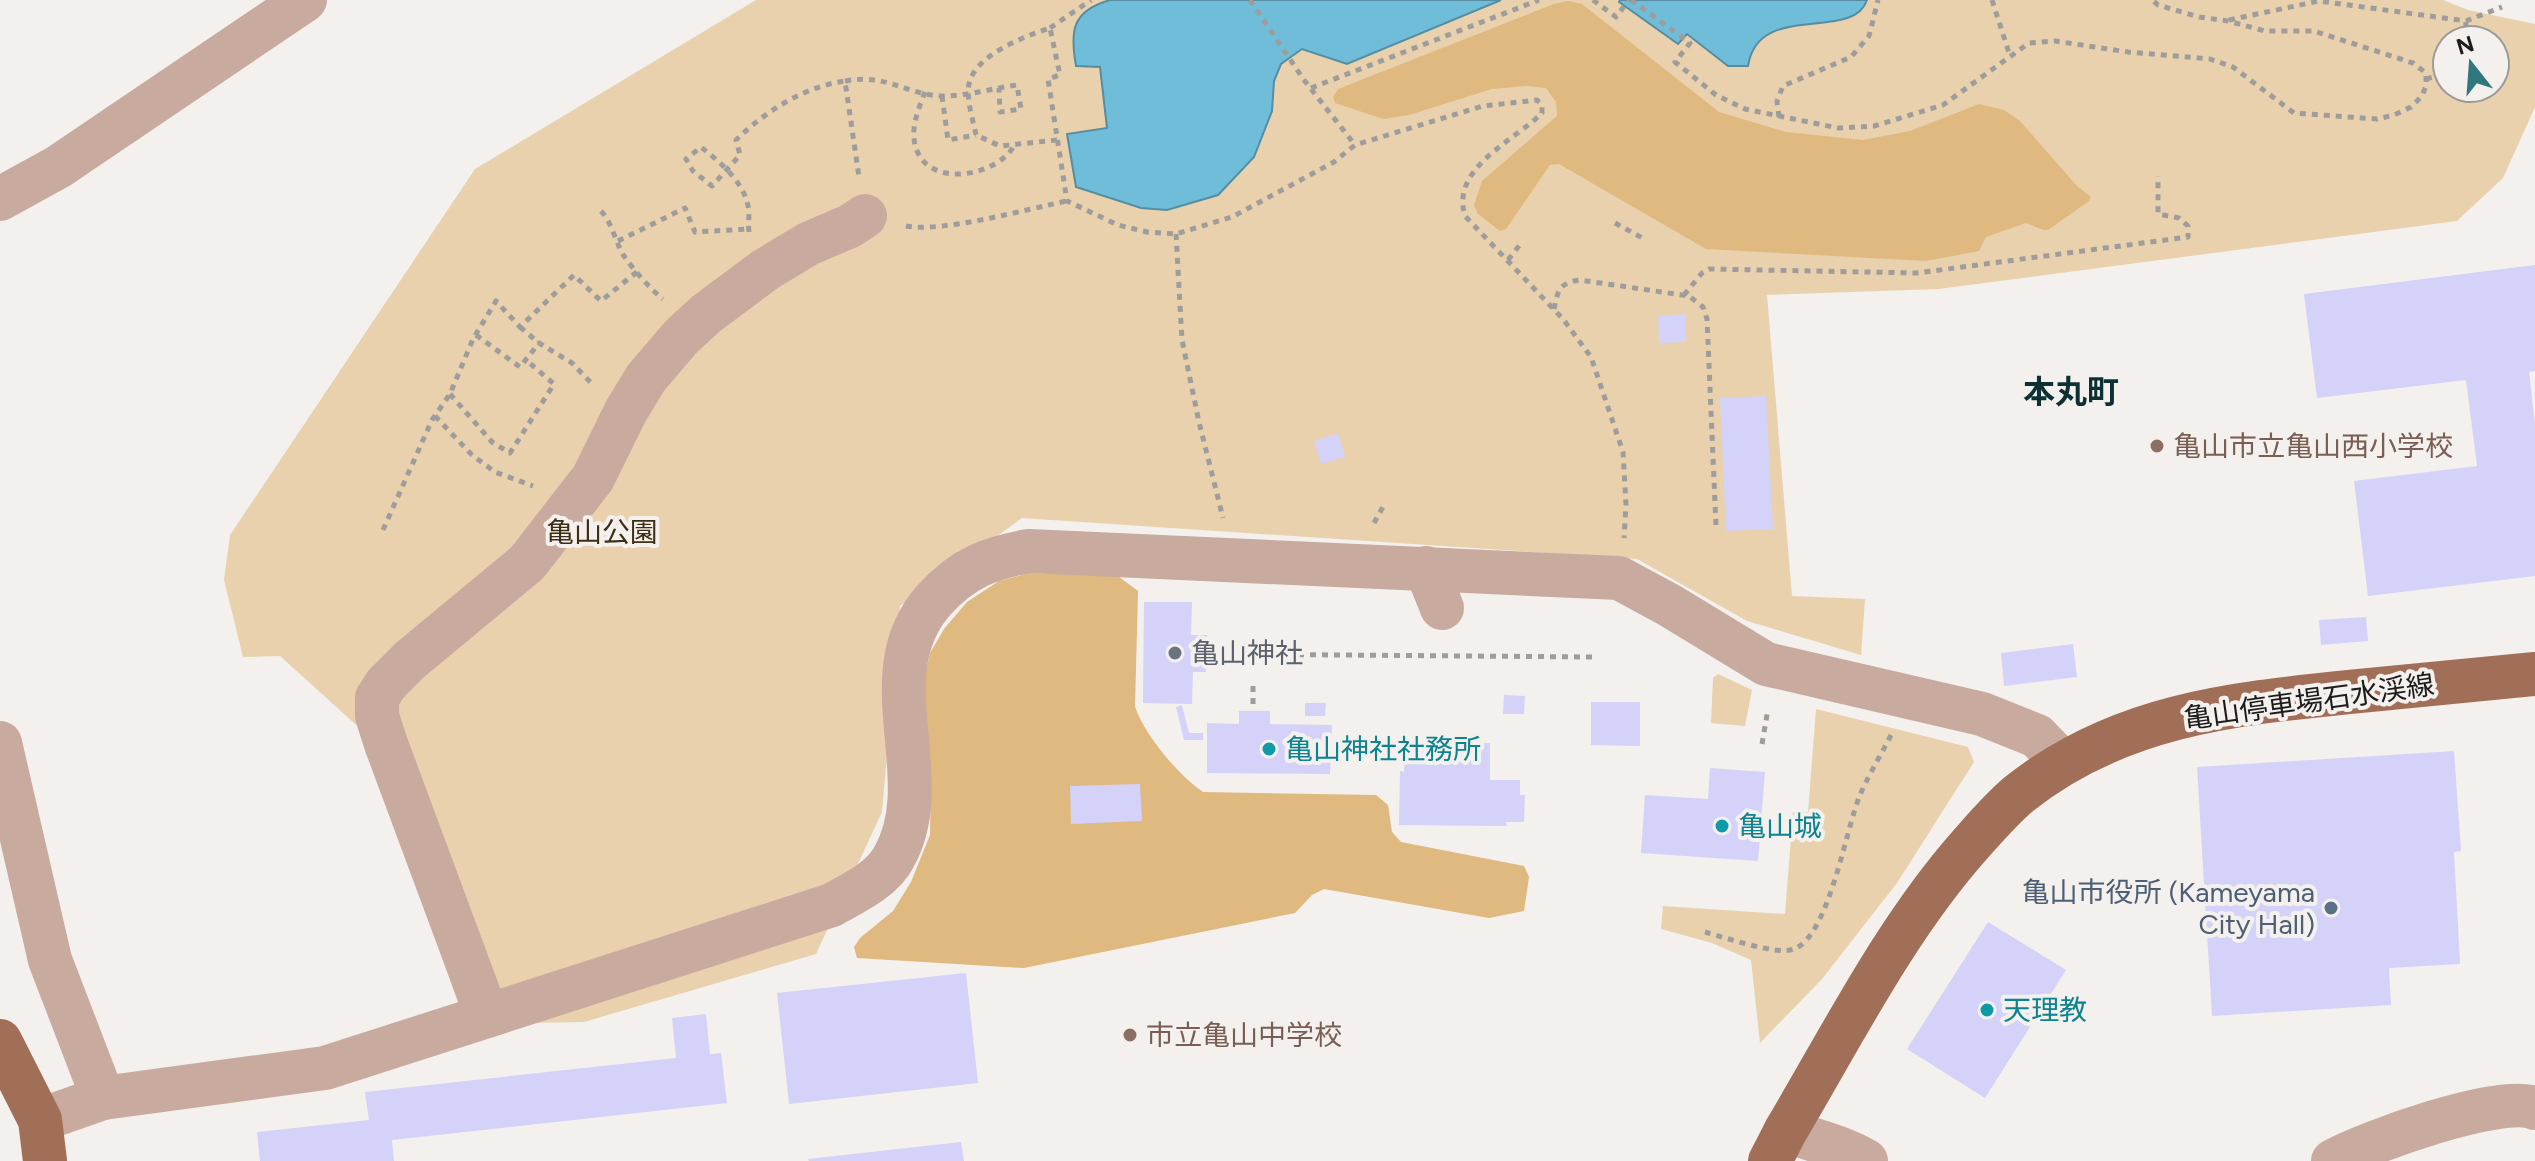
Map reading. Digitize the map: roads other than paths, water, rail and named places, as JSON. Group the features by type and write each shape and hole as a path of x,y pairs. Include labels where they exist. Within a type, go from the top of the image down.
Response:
{"main road":[{"name":"亀山停車場石水渓線","path":"1778,1145 1917,911 1987,825 2018,795 2063,763 2117,736 2199,711 2267,700 2535,674"},
{"path":"0,1041 42,1141"}],"street":[{"path":"0,199 58,167 305,0"},
{"path":"487,1016 386,744 377,716 377,698 410,660 527,563 593,478 646,378 696,324 765,270 808,244 865,216"},
{"path":"42,1141 103,1098 325,1068 832,905 867,885 893,860 908,826 910,799 903,671 911,638 925,610 960,575 996,557 1029,551 1619,578 1766,664 1982,714 2037,736 2063,763"},
{"path":"1426,568 1442,608"},
{"path":"0,743 50,960 103,1098"},
{"path":"2333,1161 2458,1115 2496,1105 2535,1108"},
{"path":"1778,1145 1814,1142 1855,1154 1866,1161"}],"water":[{"path":"1110,0 1501,0 1347,64 1302,49 1281,64 1274,81 1272,111 1254,157 1218,195 1167,210 1141,208 1076,187 1067,134 1107,128 1100,67 1076,66 1074,33 1076,24 1087,10"},
{"path":"1620,0 1867,0 1858,12 1844,19 1786,27 1769,34 1755,46 1748,66 1728,66 1687,34 1678,44"}],"place":[{"name":"亀山市立亀山西小学校","path":"2157,446"},
{"name":"亀山神社","path":"1175,653"},
{"name":"亀山神社社務所","path":"1269,749"},
{"name":"亀山城","path":"1722,826"},
{"name":"亀山市役所 (Kameyama City Hall)","path":"2331,908"},
{"name":"天理教","path":"1987,1010"},
{"name":"市立亀山中学校","path":"1130,1035"}],"district":[{"name":"本丸町","path":"2071,392"}],"park label":[{"name":"亀山公園","path":"602,532"}]}
